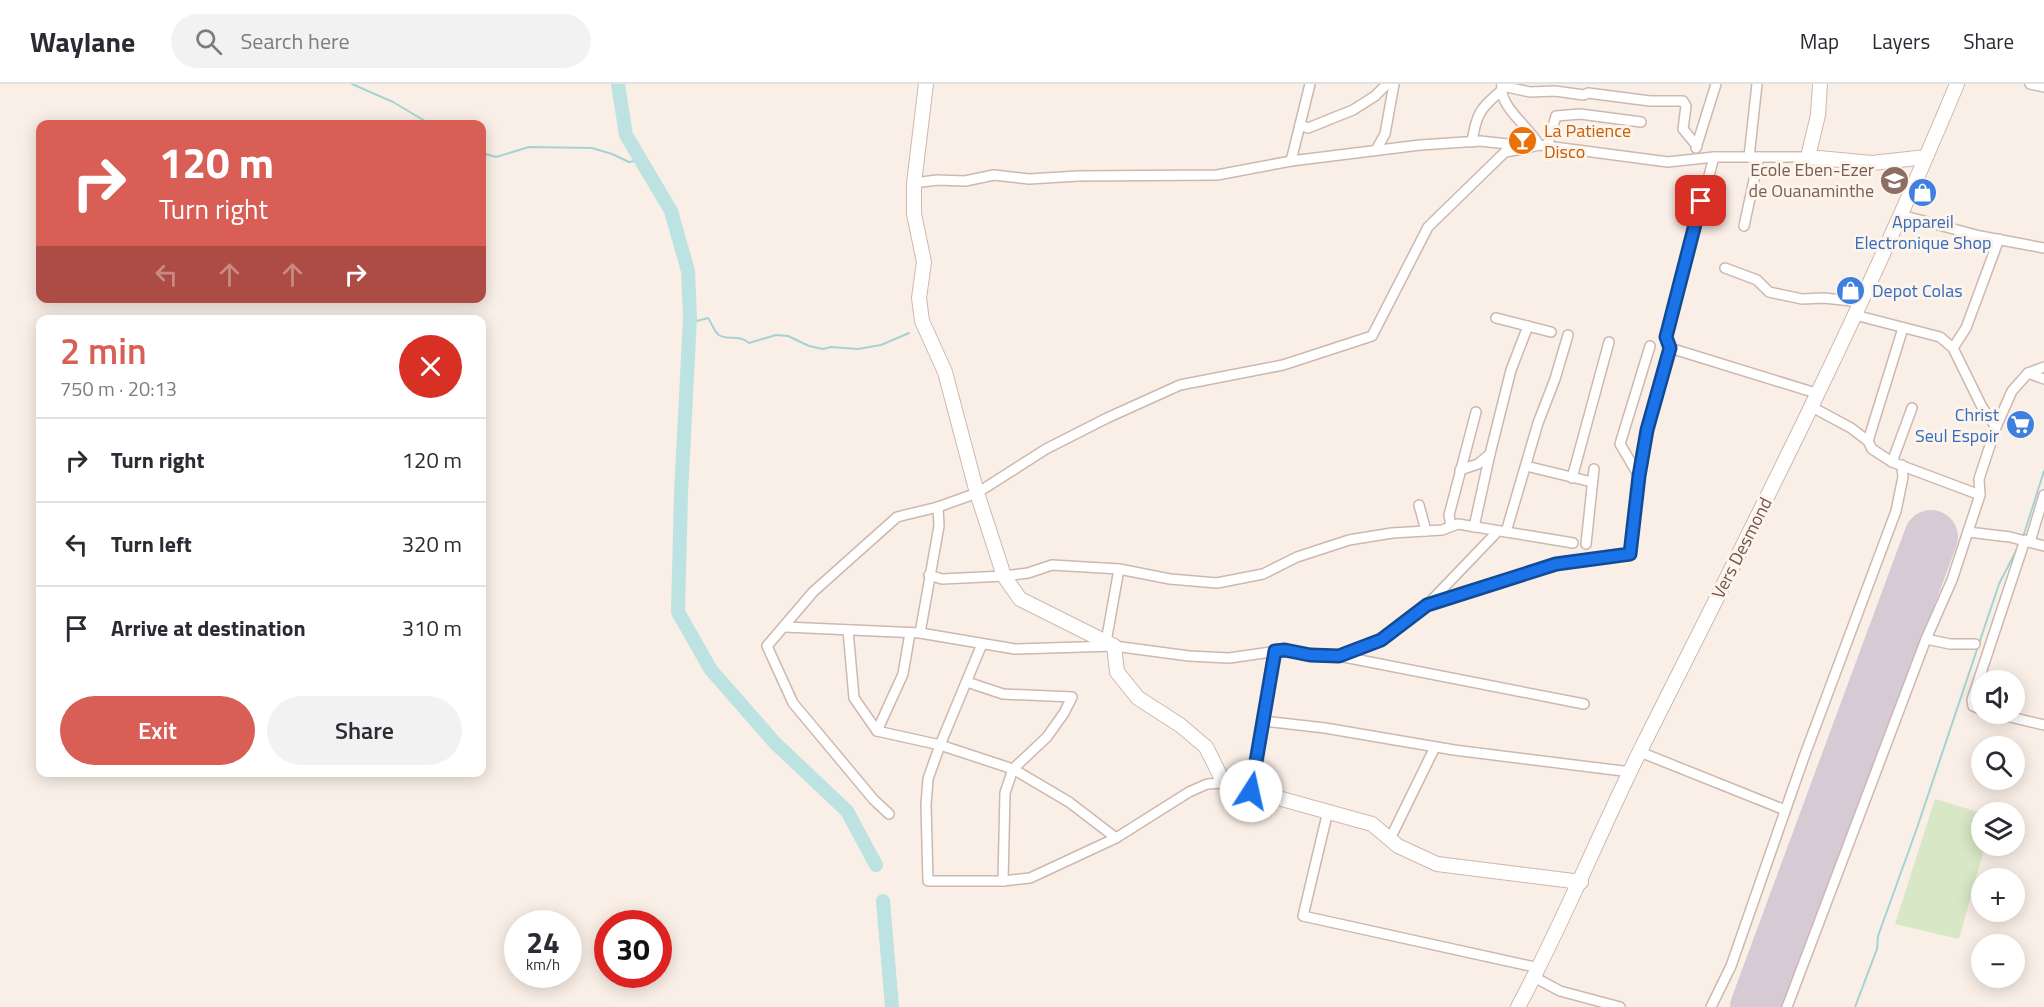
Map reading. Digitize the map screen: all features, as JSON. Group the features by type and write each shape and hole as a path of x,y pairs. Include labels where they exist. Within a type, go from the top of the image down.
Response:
{"street":[{"path":"926,84 914,183 914,214 924,262 920,298 922,321 945,372 977,493 1004,576 1020,599 1110,644"},
{"path":"1291,160 1310,84"},
{"path":"1300,125 1308,128 1353,110 1375,96 1387,84"},
{"path":"1376,150 1385,134 1394,84"},
{"path":"1693,159 1716,84"},
{"path":"1744,226 1754,157 1757,84"},
{"path":"1808,157 1818,115 1820,84"},
{"name":"Vers Desmond","path":"1518,1007 1581,882 1640,752 1819,394 1901,215 1957,84"},
{"path":"2030,84 2044,87"},
{"path":"1472,141 1476,118 1502,87"},
{"path":"1502,87 1530,92 1555,91 1683,101 1686,106 1683,129 1697,146"},
{"path":"1502,87 1505,103 1543,146"},
{"path":"1580,114 1584,95"},
{"path":"1543,146 1556,116 1580,114 1641,122"},
{"path":"914,183 994,176 1029,179 1078,176 1217,175 1291,160 1472,141 1508,144 1522,148"},
{"path":"889,814 874,800 793,703 767,646 813,592 897,517 938,507 977,493 1046,449 1180,385 1283,365 1372,336 1428,227 1505,152 1543,146 1668,162 1714,157 1808,157 1872,163 1926,158"},
{"path":"1427,605 1556,564 1630,554 1647,430 1670,348 1666,337 1714,157"},
{"path":"1901,215 1980,237 2044,248"},
{"path":"1953,348 1966,328 1999,239"},
{"path":"1725,268 1757,280 1769,292 1802,299 1824,298 1861,302"},
{"path":"1855,315 1940,337 1953,348 1982,407 1996,427"},
{"path":"1496,318 1551,332"},
{"path":"1474,527 1511,370 1528,326"},
{"path":"1868,441 1903,328"},
{"path":"1339,656 1381,640 1427,605 1502,531 1526,466 1568,335"},
{"path":"1572,478 1609,342"},
{"path":"1639,476 1620,444 1650,346"},
{"path":"1670,348 1819,394"},
{"path":"1787,1007 1926,639 1952,580 1980,495 1979,479 1996,427 2012,391 2028,373 2044,367"},
{"path":"2028,373 2044,379"},
{"path":"1812,407 1851,428 1868,441 1872,449 1897,463 1980,495"},
{"path":"1711,1007 1731,966 1785,810 1896,511 1903,477 1897,463 1912,408"},
{"path":"1451,526 1449,515 1476,412"},
{"path":"1460,470 1478,464 1490,454"},
{"path":"1526,466 1592,482"},
{"path":"1586,544 1594,470"},
{"path":"1982,670 2044,495"},
{"path":"1419,505 1426,531"},
{"path":"877,731 903,674 915,633 939,526 938,507"},
{"path":"929,575 942,579 1004,576 1028,573 1052,566 1119,569 1170,579 1217,583 1263,574 1297,557 1349,540 1392,533 1426,531 1458,524 1574,543"},
{"path":"1968,532 2027,541 2044,546"},
{"path":"1119,569 1110,644 1117,672 1138,698 1180,725 1206,747 1224,783"},
{"path":"785,627 915,633 1015,649 1110,644 1189,656 1229,658 1285,650 1310,655 1339,656 1584,704"},
{"path":"848,630 854,698 877,731 940,744 1013,769 1069,802 1116,838"},
{"path":"1926,639 1950,644 1975,644"},
{"path":"982,644 940,744 928,779 926,805 928,882 1003,882 1030,878 1116,838 1189,792 1207,784 1224,783 1249,792 1372,824 1398,846 1437,864 1581,882"},
{"path":"1249,792 1275,651"},
{"path":"967,682 1003,694 1072,697 1047,737 1013,769 1005,793 1003,882"},
{"path":"2025,720 2044,725"},
{"path":"1263,721 1325,728 1435,747 1631,772"},
{"path":"1390,839 1435,747"},
{"path":"1640,752 1785,810"},
{"path":"1328,811 1303,916 1537,973 1560,991 1620,1007"}],"green space":[{"path":"1935,799 1971,810 1971,856 1982,856 1979,868 1971,868 1971,896 1959,939 1895,924"}],"waterway":[{"path":"352,84 393,102 423,120"},
{"path":"618,84 626,135 671,211 688,271 690,318 681,493 678,612 711,670 775,743 847,811 876,865"},
{"path":"486,154 496,157 529,147 592,148 629,162 642,160"},
{"path":"690,318 697,321 708,318 716,332 726,338 741,339 749,343 776,335 788,336 809,346 823,349 831,347 858,349 881,345 909,333"},
{"path":"2024,534 2044,471"},
{"path":"1855,1007 1877,949 1878,936 1999,584 2018,547"},
{"path":"883,901 892,1007"}],"runway":[{"path":"1757,1007 1931,537"}],"place":[{"name":"La Patience Disco","path":"1523,141"},
{"name":"Ecole Eben-Ezer de Ouanaminthe","path":"1895,180"},
{"name":"Appareil Electronique Shop","path":"1923,193"},
{"name":"Depot Colas","path":"1851,291"},
{"name":"Christ Seul Espoir","path":"2020,425"}],"route":[{"path":"1251,791 1275,651 1339,656 1381,640 1427,605 1556,564 1630,554 1647,430 1670,348 1666,337 1701,201"}]}
